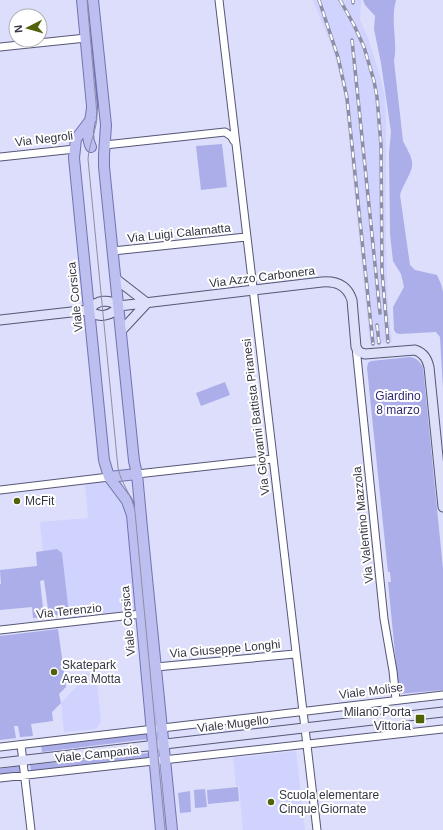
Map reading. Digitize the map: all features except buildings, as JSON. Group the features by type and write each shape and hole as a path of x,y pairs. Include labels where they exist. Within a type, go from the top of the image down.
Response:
{"main road":[{"path":"82,0 92,106 88,135 91,147"},
{"name":"Viale Corsica","path":"93,0 106,125 104,167 156,667 156,728 153,746 162,830"},
{"name":"Viale Corsica","path":"91,119 77,137 74,149 104,460 109,477 127,501 131,510 141,614 156,728 164,744 168,759 172,830"},
{"name":"Via Negroli","path":"74,149 105,145"},
{"path":"109,477 137,474"}],"street":[{"name":"Via Giovanni Battista Piranesi","path":"219,0 316,830"},
{"path":"0,48 86,38"},
{"path":"105,145 225,132 230,129 232,121"},
{"path":"225,132 231,136 235,143"},
{"name":"Via Negroli","path":"0,157 74,149"},
{"name":"Via Luigi Calamatta","path":"113,251 246,237"},
{"path":"116,279 147,303 121,330"},
{"name":"Via Azzo Carbonera","path":"119,306 329,282 339,284 347,290 350,295 356,334 356,347"},
{"path":"0,320 89,310 97,315 104,316 113,313 119,306 103,301 96,303 89,310"},
{"path":"356,334 357,342 361,348 372,353"},
{"path":"356,347 361,353 415,350 420,352 427,359 443,507"},
{"name":"Via Valentino Mazzola","path":"356,347 384,619 393,671 396,700"},
{"path":"137,474 272,459"},
{"path":"0,490 109,477"},
{"name":"Via Terenzio","path":"0,630 141,614"},
{"name":"Via Giuseppe Longhi","path":"156,667 296,654"},
{"name":"Viale Molise","path":"302,711 443,694"},
{"name":"Viale Mugello","path":"156,728 302,711"},
{"path":"304,728 443,712"},
{"name":"Viale Campania","path":"0,747 156,728"},
{"name":"Viale Mugello","path":"164,744 304,728"},
{"path":"168,759 443,729"},
{"name":"Viale Campania","path":"0,763 164,744"},
{"path":"21,745 31,830"},
{"name":"Viale Campania","path":"0,778 168,759"}],"shaded area":[{"path":"313,0 345,0 346,2 346,0 361,0 360,20 368,38 385,97 386,242 388,307 392,342 370,344 343,87 332,47"},
{"path":"109,477 126,501 140,613 69,620 62,553 57,549 43,551 40,522 88,518 85,482"},
{"path":"96,672 101,722 96,729 64,732 61,703 79,684 78,675"},
{"name":"Scuola elementare Cinque Giornate","path":"296,751 305,830 243,830 239,786 236,786 233,758"}],"green space":[{"path":"363,0 396,0 394,8 394,61 403,141 411,156 412,162 410,174 400,195 410,265 415,270 437,275 443,292 443,389 440,337 436,332 399,334 394,330 393,307 404,287 401,274 393,261 390,234 389,153 391,132 381,63 374,29 375,16 365,5"},
{"path":"222,144 227,187 201,190 196,146"},
{"name":"Giardino 8 marzo","path":"410,357 418,360 423,367 443,569 443,690 399,694 388,582 391,582 390,572 388,572 367,368 368,363 371,361"},
{"path":"225,382 230,395 201,406 196,393"},
{"path":"57,549 62,553 69,614 49,616 44,580 40,581 44,617 33,618 32,607 0,610 0,570 37,566 36,552"},
{"path":"58,629 66,687 59,694 61,703 52,712 53,721 31,724 33,736 20,737 18,726 14,726 16,738 0,740 0,636"},
{"path":"147,733 148,739 42,752 41,746"},
{"path":"148,753 149,758 31,771 30,765"},
{"path":"20,766 21,772 0,775 0,769"},
{"path":"238,787 239,801 208,804 207,790"},
{"path":"205,789 207,807 195,808 194,790"},
{"path":"190,791 191,812 180,813 178,793"}],"tram line":[{"path":"87,0 97,115 96,126 88,159 118,468 134,506 135,512 165,830"}],"railway":[{"path":"319,0 338,57 347,98 373,344"},
{"path":"340,0 364,47 377,97 381,145 382,271 388,342"},
{"path":"352,40 380,313"},
{"path":"377,325 379,343"}],"place":[{"name":"McFit","path":"17,501"},
{"name":"Skatepark Area Motta","path":"54,672"},
{"name":"Milano Porta Vittoria","path":"420,719"},
{"name":"Scuola elementare Cinque Giornate","path":"271,802"}]}
